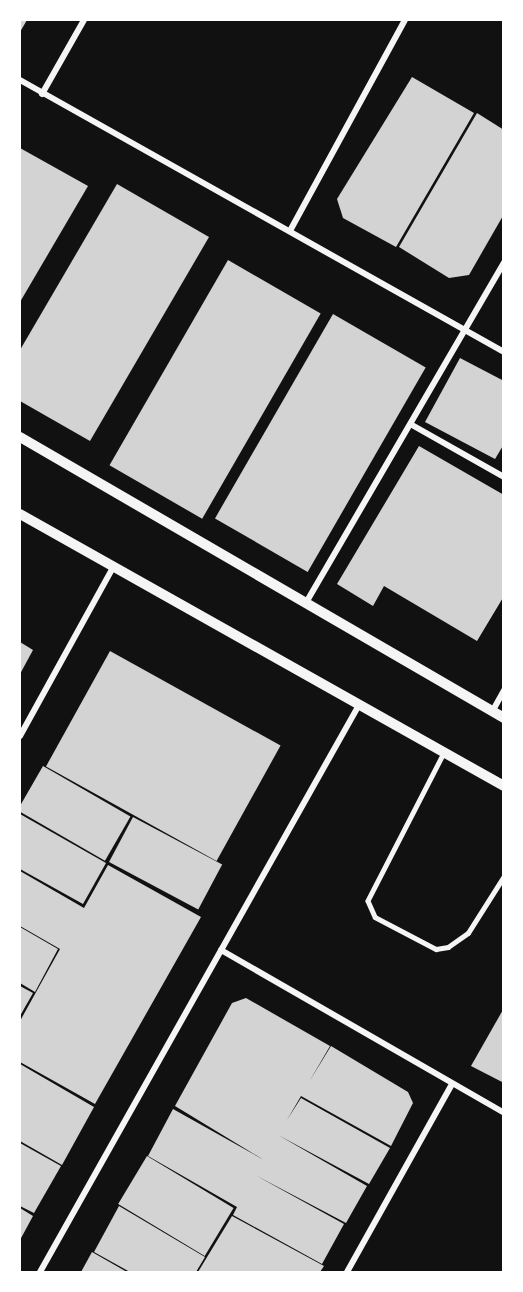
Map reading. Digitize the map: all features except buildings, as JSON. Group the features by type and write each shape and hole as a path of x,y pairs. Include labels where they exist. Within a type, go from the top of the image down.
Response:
{"street":[{"path":"42,94 84,20"},
{"path":"291,229 405,20"},
{"path":"20,80 291,229 504,352"},
{"path":"307,601 412,425 504,262"},
{"path":"412,425 504,477"},
{"path":"20,437 504,718"},
{"path":"20,514 504,786"},
{"path":"20,736 114,566"},
{"path":"492,712 504,690"},
{"path":"40,1272 359,705"},
{"path":"221,950 504,1113"},
{"path":"347,1272 452,1084"}],"lane":[{"path":"444,753 368,901 375,917 436,949 448,947 468,933 504,876"}]}
